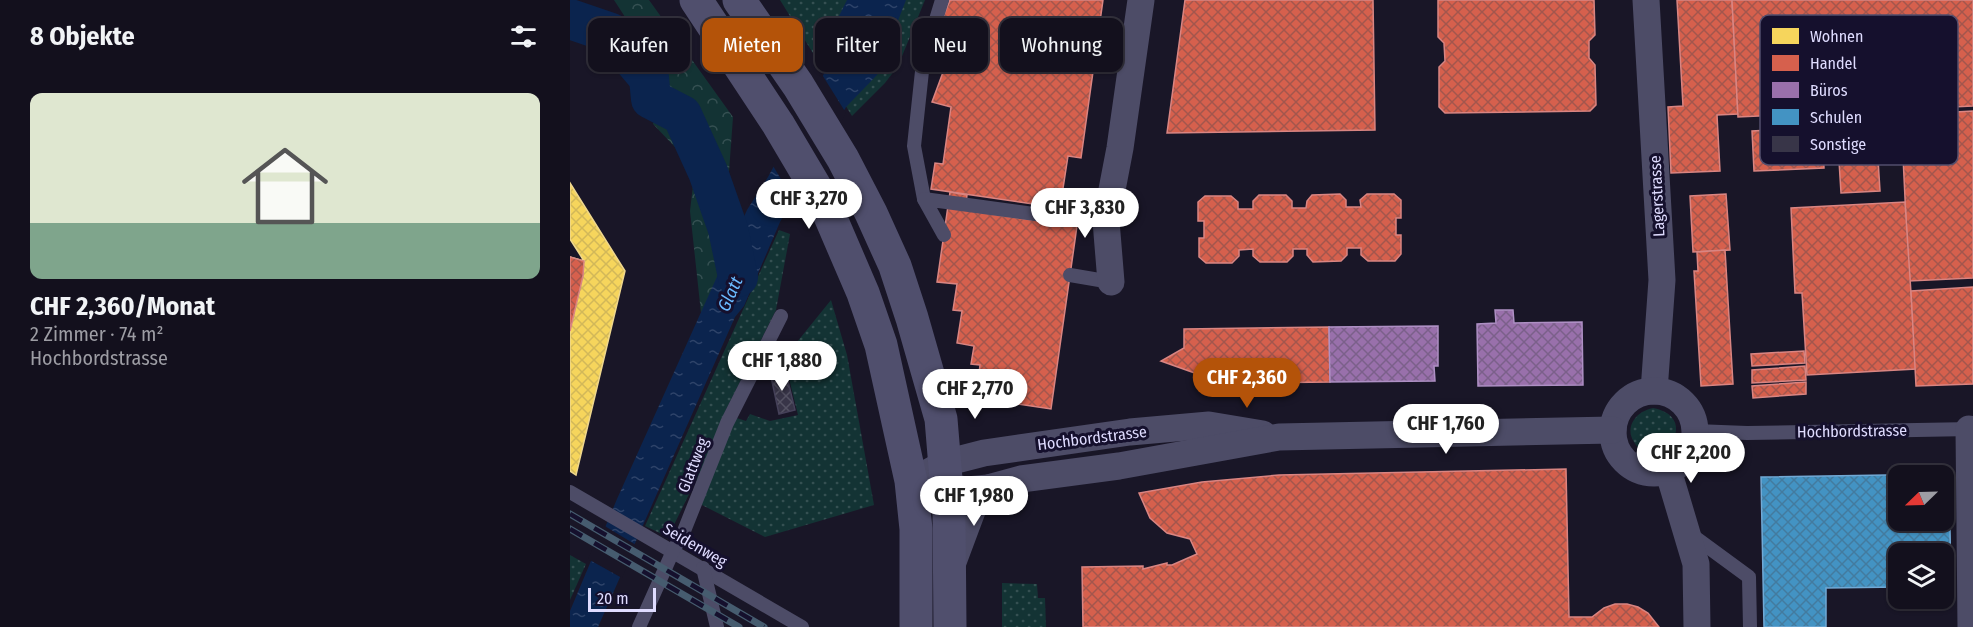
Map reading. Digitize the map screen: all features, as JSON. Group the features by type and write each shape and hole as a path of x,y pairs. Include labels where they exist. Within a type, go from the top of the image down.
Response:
{"main road":[{"path":"696,0 778,124 823,200 863,293 881,345 911,481 916,529 916,627"},
{"path":"739,0 798,85 843,159 895,266 941,419 946,475 950,627"}],"street":[{"path":"1112,282 1106,221 1120,148 1141,0"},
{"name":"Lagerstrasse","path":"1646,0 1662,280 1654,391"},
{"path":"1654,391 1664,392 1683,402 1694,420 1695,431 1688,455 1668,471 1654,473 1640,470 1628,463 1614,442 1613,430 1619,412 1630,398 1654,391"},
{"path":"941,419 962,439 984,453"},
{"name":"Hochbordstrasse","path":"1279,437 1209,425 1130,432 984,453 946,475 967,490 988,488 1021,479 1119,466 1279,437 1613,430"},
{"path":"1971,429 1971,627"},
{"path":"1668,471 1696,564 1697,627"},
{"path":"911,481 946,475"},
{"path":"950,569 975,503 988,488"}],"lane":[{"path":"942,0 923,62 914,146 924,199 944,235"},
{"path":"924,199 1079,220 1106,221"},
{"path":"1070,275 1112,282"},
{"name":"Glattweg","path":"639,627 684,531 727,423 781,316"},
{"name":"Hochbordstrasse","path":"1695,431 1758,433 1971,429"},
{"name":"Seidenweg","path":"570,492 802,627"},
{"path":"1687,531 1749,578 1750,627"},
{"path":"703,568 717,627"}],"green space":[{"path":"614,0 649,0 662,18 626,18"},
{"path":"780,0 925,0 918,18 912,18 912,32 900,61 900,18 815,18 815,56 803,37 803,18 791,18"},
{"path":"690,57 733,117 722,268 702,322 690,211 695,168 653,124 664,77 661,72 690,72"},
{"path":"825,72 893,72 885,83 852,116"},
{"path":"779,230 790,234 776,310 724,414 746,421 750,414 770,421 798,415 784,358 831,300 847,355 874,505 765,537 700,504 709,487 696,480 668,537 645,526"},
{"path":"1653,408 1668,414 1675,423 1676,433 1671,443 1663,451 1654,454 1643,452 1634,442 1630,430 1637,416"},
{"path":"570,555 586,564 570,600"},
{"path":"1002,583 1037,584 1038,598 1045,598 1046,627 1002,627"}],"water":[{"path":"847,0 906,0 899,18 838,18"},
{"name":"Glatt","path":"825,72 878,72 846,107 780,222 744,306 735,317 598,627 570,627 570,611 617,499 747,210 768,177"}],"pier":[{"path":"821,73 846,113 795,203 772,164"},
{"path":"603,525 636,545 622,578 588,559"}],"building: Wohnen":[{"path":"570,183 625,271 576,475 570,471 570,257 584,261 570,239"}],"building: Handel":[{"path":"950,0 1103,0 1100,18 1000,18 1000,72 1093,72 1081,158 1068,156 1060,208 931,189 935,163 943,164 951,107 932,102 943,72 988,72 988,18 944,18"},
{"path":"1185,0 1373,0 1375,130 1167,133"},
{"path":"1438,0 1594,0 1595,35 1589,41 1589,58 1595,65 1596,105 1590,111 1445,113 1439,107 1439,67 1445,61 1444,43 1438,37"},
{"path":"1677,0 1732,0 1738,114 1717,115 1720,171 1671,173 1668,107 1683,106"},
{"path":"1732,0 1973,0 1973,106 1958,107 1958,15 1760,15 1760,116 1738,117"},
{"path":"1973,111 1973,278 1909,281 1903,165 1958,165 1958,112"},
{"path":"1752,131 1760,131 1760,165 1824,165 1824,168 1754,171"},
{"path":"1839,165 1878,165 1880,191 1841,193"},
{"path":"950,192 967,195 965,210 1031,220 1033,204 1047,206 1044,222 1077,226 1051,409 976,398 980,365 971,364 974,346 957,343 962,311 953,310 957,284 937,282"},
{"path":"1340,194 1346,200 1346,207 1361,207 1360,200 1367,194 1394,194 1401,200 1401,218 1396,218 1396,235 1401,235 1401,254 1395,261 1368,261 1361,255 1361,248 1347,248 1347,255 1341,261 1313,262 1307,255 1307,249 1293,249 1293,256 1287,262 1260,262 1253,256 1253,249 1239,250 1239,256 1232,263 1206,263 1199,257 1199,238 1204,238 1204,221 1198,221 1198,202 1205,196 1231,196 1238,202 1238,209 1253,209 1253,201 1259,195 1286,195 1292,201 1292,208 1306,208 1307,201 1312,195"},
{"path":"1726,194 1730,250 1693,252 1690,196"},
{"path":"1905,202 1916,369 1807,375 1802,293 1795,293 1791,208"},
{"path":"1725,250 1733,384 1701,386 1694,271 1698,271 1697,252"},
{"path":"570,257 584,261 583,276 570,331"},
{"path":"1973,287 1973,384 1916,386 1911,291"},
{"path":"1329,327 1330,382 1236,383 1203,376 1161,361 1184,348 1184,329"},
{"path":"1804,351 1805,363 1752,366 1751,354"},
{"path":"1805,366 1806,380 1752,383 1752,370"},
{"path":"1806,382 1806,394 1753,398 1752,386"},
{"path":"1566,469 1569,617 1592,617 1604,608 1615,604 1627,604 1648,613 1659,627 1083,627 1082,567 1143,566 1143,569 1167,563 1167,565 1172,565 1197,554 1190,539 1167,533 1150,518 1139,493 1202,482 1279,475"}],"building: Büros":[{"path":"1495,310 1513,310 1514,323 1582,322 1583,385 1478,386 1477,324 1496,323"},
{"path":"1438,326 1438,366 1434,366 1435,381 1330,382 1329,327"}],"building: Schulen":[{"path":"1888,475 1888,531 1950,531 1950,543 1888,543 1888,587 1826,588 1826,627 1764,627 1761,477"}],"building: Sonstige":[{"path":"785,369 795,410 779,414 770,372"}],"waterway":[{"name":"Glatt","path":"570,19 611,33 649,78 651,99 682,115 708,172 728,229 738,277"}],"railway":[{"path":"570,514 764,627"},
{"path":"570,529 739,627"}]}
